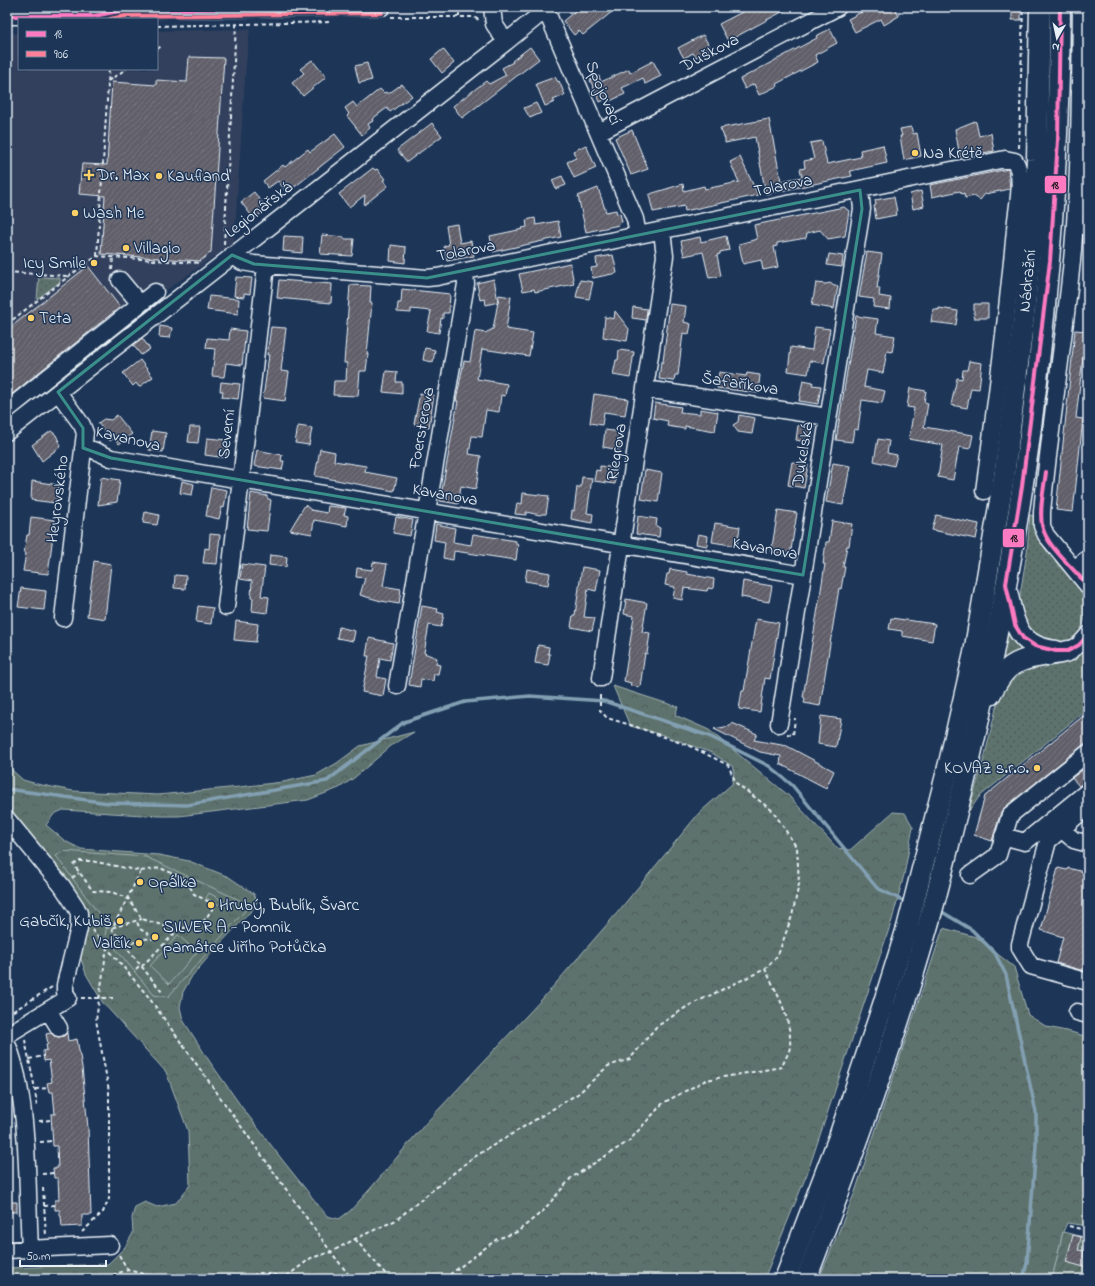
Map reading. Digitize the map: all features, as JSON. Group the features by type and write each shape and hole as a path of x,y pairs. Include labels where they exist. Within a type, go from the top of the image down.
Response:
{"main road":[{"name":"Nádražní","path":"785,1279 839,1137 907,928 974,653 1012,422 1024,316 1033,224 1037,160 1040,7"},
{"name":"Nádražní","path":"981,711 1006,584 1022,486 1043,329 1058,140 1060,7"},
{"path":"1006,584 1013,618 1023,638 1041,649 1056,652 1068,651"},
{"path":"806,1279 858,1142 926,933 981,711 1003,674 1012,666 1025,659 1068,651"}],"street":[{"path":"106,7 124,10 382,7"},
{"path":"492,7 494,24 506,42"},
{"name":"Duškova","path":"599,132 838,7"},
{"path":"1081,7 1084,165 1042,512 1042,526 1046,535 1088,585"},
{"path":"7,16 94,16 124,10"},
{"name":"Spojovací","path":"506,42 538,16 546,14 549,17 635,219 638,235"},
{"name":"Legionářská","path":"7,432 506,42"},
{"name":"Tolarova","path":"232,255 242,262 266,266 427,278 662,231 1005,159 1015,161"},
{"path":"984,490 1005,329 1018,194 1018,168 1015,161"},
{"name":"Dukelská","path":"779,724 862,208 860,190"},
{"name":"Riegrova","path":"600,686 665,256 662,231"},
{"name":"Severní","path":"226,607 266,266"},
{"name":"Foersterova","path":"397,686 466,284 465,271"},
{"path":"120,280 140,304"},
{"path":"7,410 155,292"},
{"name":"Šafaříkova","path":"646,389 828,417"},
{"name":"Heyrovského","path":"58,392 84,428 85,433 63,618"},
{"name":"Kavanova","path":"83,448 93,450 111,458 803,575"},
{"path":"1074,569 1088,558"},
{"path":"1068,651 1079,645 1088,635"},
{"path":"970,875 998,855 1010,815 1087,756"},
{"path":"1003,836 1025,842 1088,791"},
{"path":"1088,806 1048,841 1020,944 1020,948 1030,966 1088,982"},
{"path":"7,819 71,879 76,907 80,919 80,928 66,978 65,989 72,998 48,1010 7,1035"},
{"path":"1061,829 1074,840 1085,843"},
{"path":"48,1010 59,1028"},
{"path":"7,1044 12,1057 14,1104 25,1133 30,1249"},
{"path":"7,1250 110,1246"}],"path":[{"path":"459,7 459,16"},
{"path":"1015,161 1020,147 1023,7"},
{"path":"158,26 236,25 224,239 224,244 232,255"},
{"path":"158,48 162,46"},
{"path":"97,256 109,70"},
{"path":"108,81 124,70"},
{"path":"7,324 97,256 203,263"},
{"path":"7,272 69,276"},
{"path":"239,1279 250,1278 260,1273 286,1277 311,1258 330,1252 396,1220 471,1159 579,1093 608,1066 630,1059 656,1027 688,1006 765,969 778,955 792,916 798,884 797,848 773,811 736,783 728,765 692,747 607,718 600,709 600,686"},
{"path":"136,969 152,957 178,930 204,921 215,905 194,894 186,879 160,868 141,871 91,861 79,861 74,865 71,879 93,891 111,892 128,898 142,919"},
{"path":"112,927 141,871"},
{"path":"107,927 142,919 178,930"},
{"path":"126,948 134,941 140,939 152,939 153,937 140,928 136,920"},
{"path":"88,925 146,995 330,1252 352,1279"},
{"path":"112,927 126,948 162,992"},
{"path":"112,941 118,936"},
{"path":"76,1247 76,1239 102,1212 109,1199 109,1091 96,1020 107,947"},
{"path":"152,957 156,960"},
{"path":"444,1279 497,1239 517,1232 543,1211 571,1178 629,1141 664,1103 706,1080 782,1067 790,1047 788,1023 780,999 765,969"},
{"path":"7,1015 66,978"},
{"path":"72,998 113,998"},
{"path":"25,1040 35,1089 38,1113"},
{"path":"29,1059 44,1056"},
{"path":"35,1089 48,1088"},
{"path":"39,1128 39,1121 51,1120"},
{"path":"40,1135 40,1142 52,1141"},
{"path":"42,1180 42,1174 54,1173"},
{"path":"43,1186 46,1240"},
{"path":"44,1206 55,1205"},
{"path":"1069,1226 1088,1231"},
{"path":"355,1239 390,1279"},
{"path":"110,1246 119,1255 128,1270"},
{"path":"98,1279 128,1270 162,1279"},
{"path":"168,1279 189,1274 233,1279"}],"highlighted area":[{"path":"860,190 862,209 803,575 111,458 83,448 83,428 58,392 232,255 254,264 427,278"}],"shaded area":[{"path":"250,29 246,64 234,243 165,291 7,416 7,34 18,33 18,70 158,70 158,31"}],"green space":[{"path":"39,277 60,278 60,282 37,299"},
{"path":"1030,515 1034,516 1038,535 1043,545 1077,586 1085,605 1085,619 1081,629 1071,639 1062,643 1057,644 1036,640 1019,615 1018,607 1027,552"},
{"path":"1009,627 1033,652 1001,667"},
{"path":"1088,647 1088,709 979,797 969,810 985,755 999,696 1014,669"},
{"path":"613,686 678,707 675,715 709,730 788,795 837,848 850,850 893,812 905,813 913,827 904,875 892,920 807,1174 764,1279 7,1279 7,1268 108,1264 125,1247 133,1233 132,1218 135,1207 145,1202 157,1207 176,1203 190,1185 188,1131 166,1072 103,1003 86,974 80,956 85,941 88,922 84,905 7,808 7,761 13,771 23,780 37,784 73,791 158,795 283,782 316,775 337,763 360,746 414,732 391,746 354,778 339,788 308,800 179,816 63,810 54,814 46,825 65,841 81,849 159,855 189,861 229,877 254,894 257,901 254,908 192,976 183,992 180,1007 183,1020 241,1106 284,1162 327,1216 339,1219 350,1211 426,1123 543,998 617,913 699,813 732,784 734,772 732,766 712,753 660,734 630,726"},
{"path":"63,851 146,857 250,905 168,997 154,995 105,936 107,925 56,856"},
{"path":"209,893 225,902 223,907 206,898"},
{"path":"943,928 976,937 1014,967 1028,1015 1047,1027 1088,1037 1088,1226 1067,1223 1063,1232 1052,1279 819,1279 855,1192"},
{"path":"178,935 197,952 169,984 150,966"},
{"path":"1063,1232 1088,1238 1088,1279 1052,1279"}],"building":[{"path":"580,7 618,7 583,35 579,31 574,35 563,21"},
{"path":"752,7 791,7 728,41 719,24"},
{"path":"871,7 894,7 899,16 884,25 881,19 855,32 848,19"},
{"path":"1012,7 1021,7 1021,20 1012,20"},
{"path":"830,29 837,43 815,55 818,62 776,84 777,86 759,95 754,84 745,89 740,79 817,38 816,36"},
{"path":"703,35 711,49 696,57 693,53 684,58 678,48"},
{"path":"530,47 539,59 462,118 453,106 486,81 489,84 506,75 502,68 513,62 512,61"},
{"path":"443,49 454,63 442,73 431,59"},
{"path":"189,57 224,58 211,252 200,261 101,254 105,196 79,194 82,164 107,165 112,82 156,85 156,80 187,82"},
{"path":"312,60 326,77 303,96 292,83 304,73 300,69"},
{"path":"653,61 661,76 645,84 643,78 622,88 625,94 610,101 608,98 600,102 590,80 599,76 601,82 629,69 630,73"},
{"path":"367,63 372,80 359,83 355,66"},
{"path":"555,77 558,82 559,81 565,95 553,100 555,102 545,106 536,84"},
{"path":"402,84 412,96 390,112 387,108 372,119 373,121 368,124 370,128 362,135 347,116 349,114 345,108 353,102 357,107 380,89 384,93 386,92 388,94"},
{"path":"536,103 541,113 530,118 524,108"},
{"path":"769,119 781,181 802,177 800,169 805,168 804,161 814,159 810,143 822,141 827,164 861,157 860,150 883,145 887,163 850,171 852,176 766,194 755,137 725,143 725,139 720,128"},
{"path":"975,121 979,136 991,133 994,151 960,157 955,129"},
{"path":"432,123 442,136 407,162 397,150"},
{"path":"911,127 913,134 917,133 921,156 904,160 900,129"},
{"path":"632,130 648,169 631,175 615,138"},
{"path":"335,134 345,147 287,193 278,181 268,188 263,181 283,165 285,167 308,149 310,152"},
{"path":"586,145 596,168 574,178 567,162 576,158 573,151"},
{"path":"740,157 758,195 685,211 684,206 653,212 649,195 653,193 683,184 684,191 704,186 705,189 739,182 730,162"},
{"path":"373,168 375,170 377,169 385,179 383,180 388,186 364,205 365,195 349,207 339,194"},
{"path":"1008,169 1010,189 985,194 980,200 974,196 965,198 964,193 962,194 960,191 932,197 930,185"},
{"path":"562,176 566,185 556,189 552,180"},
{"path":"598,188 606,212 616,210 617,214 620,213 622,222 619,223 619,225 586,232 578,196"},
{"path":"921,191 924,206 913,209 910,194"},
{"path":"254,192 267,209 254,219 241,202"},
{"path":"894,197 897,212 895,212 896,215 876,219 874,206 876,205 875,200"},
{"path":"844,207 849,211 845,236 828,239 820,230 807,233 806,238 777,243 777,246 774,247 778,267 763,270 761,260 743,264 739,244 757,239 754,225"},
{"path":"535,218 536,225 558,221 561,237 493,252 490,236 523,229 522,228 527,227 526,220"},
{"path":"457,224 460,243 471,241 474,256 447,261 444,246 449,245 446,226"},
{"path":"322,235 344,237 344,239 354,239 352,256 320,254"},
{"path":"284,236 303,237 302,253 283,251"},
{"path":"726,236 729,250 720,252 720,254 717,255 721,276 709,278 703,252 684,256 681,241 700,237 701,242"},
{"path":"391,245 406,247 405,263 390,261"},
{"path":"867,252 882,254 877,288 880,288 879,296 891,298 890,309 873,307 874,299 859,297"},
{"path":"829,254 843,256 842,267 827,265"},
{"path":"613,255 617,273 593,278 591,268 597,267 596,258"},
{"path":"570,263 574,284 535,292 534,289 523,291 519,274"},
{"path":"88,266 120,307 7,398 7,330"},
{"path":"236,277 252,278 250,294 244,293 244,297 234,296"},
{"path":"494,279 498,302 486,305 485,299 480,300 477,283"},
{"path":"279,280 332,284 331,303 277,298"},
{"path":"580,280 593,282 589,299 576,297"},
{"path":"816,283 830,283 834,286 838,286 834,309 812,305"},
{"path":"350,285 371,286 370,303 372,303 366,371 360,371 358,396 333,395 334,381 346,381 347,363 344,363"},
{"path":"402,289 450,294 449,313 443,313 439,333 427,331 431,311 411,309 411,313 397,312 398,303 401,303"},
{"path":"499,295 511,297 506,329 533,333 529,356 482,349 477,379 507,384 505,396 501,395 499,412 486,410 482,437 472,436 469,454 481,456 476,489 461,486 458,504 440,501 464,361 470,362 475,331 485,333 493,329"},
{"path":"209,296 239,299 238,314 207,310"},
{"path":"670,304 686,306 684,322 691,324 689,334 683,333 678,375 675,375 674,381 659,379 661,362 663,362"},
{"path":"974,304 988,304 988,318 974,318"},
{"path":"633,307 647,309 646,320 632,318"},
{"path":"939,308 958,311 956,325 931,322 933,309 939,310"},
{"path":"615,311 629,329 627,341 603,337 605,317 614,319"},
{"path":"856,316 878,319 876,333 895,336 892,352 887,351 883,373 867,370 864,387 885,391 882,403 862,400 858,430 854,429 852,442 836,440"},
{"path":"160,326 172,328 170,338 159,337"},
{"path":"271,327 286,328 281,371 289,372 285,401 263,398"},
{"path":"815,327 830,329 824,363 810,361 808,374 788,371 791,347 812,350"},
{"path":"230,329 246,331 242,365 226,363 224,377 212,376 215,349 206,348 207,338 229,340"},
{"path":"1075,330 1086,331 1076,418 1083,419 1073,512 1056,510"},
{"path":"142,338 150,349 141,355 133,345"},
{"path":"425,348 435,350 433,362 423,360"},
{"path":"619,350 634,352 630,378 613,375 616,360 618,360"},
{"path":"140,360 153,377 139,387 136,383 133,386 123,373"},
{"path":"969,361 982,363 979,389 971,388 967,408 951,405 957,378 962,379 963,370 967,370"},
{"path":"386,371 397,372 396,382 402,382 402,394 383,392"},
{"path":"719,372 746,376 747,373 760,375 758,393 717,388"},
{"path":"803,380 813,382 812,385 821,386 818,404 799,401"},
{"path":"221,382 240,384 238,399 222,397 223,391 220,391"},
{"path":"910,388 926,391 924,402 928,403 924,427 973,435 970,449 959,447 953,480 938,477 943,445 909,439 914,408 907,407"},
{"path":"420,393 434,395 429,427 414,424"},
{"path":"594,394 628,399 625,415 604,412 602,425 590,423"},
{"path":"655,403 681,407 680,412 700,414 700,409 718,412 715,431 685,426 685,429 667,426 668,421 653,418"},
{"path":"117,415 132,434 119,444 114,438 110,441 98,423 104,419 111,420"},
{"path":"739,415 755,418 752,434 738,432 733,425 738,422"},
{"path":"798,425 814,427 811,443 796,440"},
{"path":"298,426 312,428 309,445 295,443"},
{"path":"190,427 200,427 198,443 188,442"},
{"path":"605,430 622,432 620,450 603,447"},
{"path":"51,431 56,435 61,446 42,461 32,445"},
{"path":"152,431 166,433 163,452 149,450"},
{"path":"207,438 228,440 226,458 205,455"},
{"path":"878,439 889,441 887,453 897,455 894,466 874,461"},
{"path":"320,449 335,452 334,461 366,466 365,472 397,478 394,491 315,476"},
{"path":"257,450 282,455 281,461 284,461 282,470 254,466"},
{"path":"792,462 808,465 804,488 788,485"},
{"path":"833,463 850,466 843,505 826,502"},
{"path":"600,466 617,468 615,484 594,481 596,470 600,471"},
{"path":"645,470 662,473 658,502 641,499"},
{"path":"101,477 120,480 117,502 98,505"},
{"path":"582,477 592,478 587,513 593,514 592,523 571,519 572,510 574,511 577,487 581,487"},
{"path":"32,481 59,485 56,503 31,500"},
{"path":"182,481 194,484 192,495 180,493"},
{"path":"211,487 227,490 224,508 222,507 219,519 206,516"},
{"path":"251,493 267,496 267,498 271,500 267,531 247,529"},
{"path":"523,493 549,496 546,514 540,515 526,512 526,515 515,514 517,503 522,504"},
{"path":"305,505 311,510 327,513 328,506 346,508 344,515 348,516 347,526 314,520 312,534 290,530"},
{"path":"778,510 797,513 790,556 771,553"},
{"path":"145,512 159,515 157,525 143,523"},
{"path":"936,515 979,524 976,539 932,530"},
{"path":"638,516 657,519 656,526 660,528 659,537 636,534"},
{"path":"31,517 55,520 48,574 23,571 26,553 24,553 27,535 29,535"},
{"path":"396,517 413,520 410,536 393,533"},
{"path":"832,521 852,524 849,546 847,546 843,567 845,567 841,589 839,588 820,706 804,703 805,698 803,697 825,564 823,564 826,542 829,542"},
{"path":"715,523 740,527 737,546 712,542"},
{"path":"436,524 455,528 453,542 471,545 473,534 516,541 516,544 518,544 516,560 454,551 453,560 443,558 445,542 434,540"},
{"path":"210,534 220,535 217,564 203,563 205,548 209,549"},
{"path":"698,534 708,536 707,546 696,544"},
{"path":"270,555 287,557 286,567 269,565"},
{"path":"94,561 111,564 105,619 87,616"},
{"path":"373,562 387,564 383,586 401,589 399,604 360,595 365,578 356,577 357,568 372,570"},
{"path":"242,564 265,567 261,596 269,597 267,613 252,611 252,581 240,579"},
{"path":"582,567 600,570 596,591 588,589 584,617 595,618 592,631 571,627 573,615 575,615"},
{"path":"527,569 550,573 548,585 525,581"},
{"path":"670,569 714,579 713,589 708,588 707,591 684,588 682,600 673,598 675,587 665,585 667,574 669,574"},
{"path":"175,575 186,576 185,589 174,588"},
{"path":"743,581 772,586 769,602 741,597"},
{"path":"21,588 46,591 44,610 18,607"},
{"path":"626,599 647,603 642,632 650,633 647,654 645,653 640,687 630,686 631,683 624,681 634,616 624,614"},
{"path":"198,606 213,608 211,624 196,622"},
{"path":"422,606 438,609 437,612 444,614 441,627 429,625 424,653 437,658 436,664 440,665 438,674 434,674 433,681 421,679 420,687 409,685"},
{"path":"891,618 935,624 932,641 902,636 902,631 889,629"},
{"path":"756,619 779,623 770,679 765,678 760,712 739,709 742,691 744,691"},
{"path":"236,621 258,624 256,642 234,640"},
{"path":"339,627 355,631 353,641 337,638"},
{"path":"369,638 393,643 390,660 380,658 377,677 386,679 383,696 362,692 369,656 366,656"},
{"path":"538,645 549,647 548,654 550,654 548,665 535,663"},
{"name":"KOVAZ s.r.o.","path":"1088,712 1088,741 1004,808 1001,812 992,841 974,835 985,796"},
{"path":"821,716 841,719 836,747 818,744"},
{"path":"732,723 757,734 754,740 787,746 834,771 826,788 780,764 781,756 760,752 714,729 730,726"},
{"path":"1086,767 1088,770 1088,780 1079,786 1072,778"},
{"path":"1058,868 1067,870 1068,868 1088,873 1088,972 1056,963 1063,937 1041,930"},
{"path":"51,1033 54,1036 59,1037 64,1036 67,1033 68,1041 77,1039 82,1067 88,1128 91,1215 82,1215 82,1226 62,1227 60,1210 55,1210 55,1200 59,1200 58,1178 54,1178 53,1168 58,1168 57,1146 53,1146 51,1114 55,1114 53,1092 49,1092 47,1083 52,1082 49,1060 44,1061 43,1051 47,1050 46,1045 48,1044 46,1034"},
{"path":"7,1202 17,1202 17,1212 7,1212"},
{"path":"1073,1235 1081,1237 1078,1250 1084,1251 1083,1257 1086,1258 1084,1267 1066,1262"}],"waterway":[{"path":"7,789 109,803 187,805 327,781 404,722 465,702 530,696 604,701 709,736 769,766 792,785 877,888 908,903"},
{"path":"939,910 972,930 995,953 1006,975 1036,1112 1036,1146 1027,1263 1023,1279"}],"transit line":[{"name":"18","path":"7,16 94,16 124,10 382,7"},
{"name":"18","path":"1060,7 1058,140 1050,261 1022,486 1006,584 1015,625 1023,638 1035,646 1056,651 1068,651 1079,645 1088,635"},
{"name":"906","path":"115,18 125,16 382,13"},
{"name":"18","path":"1046,472 1042,498 1042,525 1049,541 1061,557 1088,586"}],"place":[{"name":"Na Krétě","path":"915,153"},
{"name":"Dr. Max","path":"89,175"},
{"name":"Kaufland","path":"159,176"},
{"name":"Wash Me","path":"75,213"},
{"name":"Villagio","path":"126,248"},
{"name":"Icy Smile","path":"94,263"},
{"name":"Teta","path":"31,318"},
{"name":"KOVAZ s.r.o.","path":"1037,768"},
{"name":"Opálka","path":"140,882"},
{"name":"Hrubý, Bublík, Švarc","path":"211,905"},
{"name":"Gabčík, Kubiš","path":"120,921"},
{"name":"SILVER A - Pomnik památce Jiřího Potůčka","path":"155,937"},
{"name":"Valčík","path":"139,943"}]}
